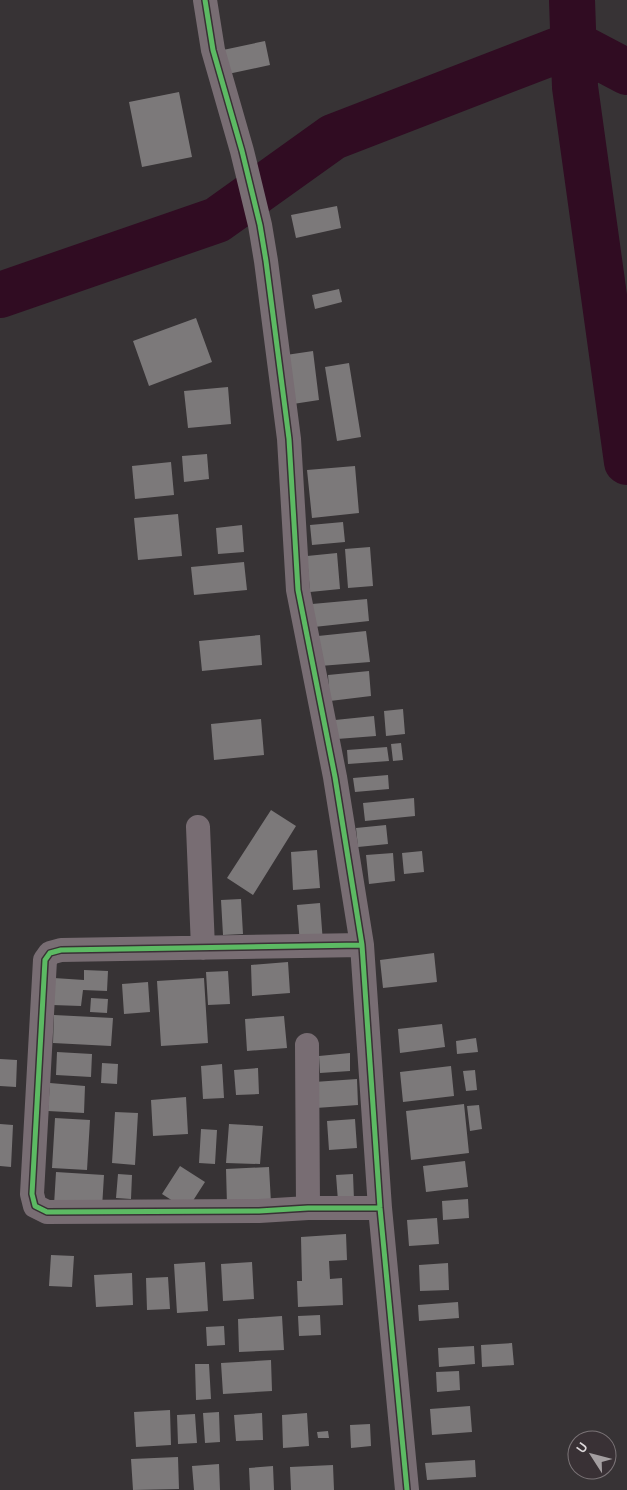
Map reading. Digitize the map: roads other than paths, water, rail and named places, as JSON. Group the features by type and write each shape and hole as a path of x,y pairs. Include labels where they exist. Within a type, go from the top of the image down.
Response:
{"street":[{"path":"205,0 213,50 242,151 260,225 271,290 289,439 298,590 335,777 362,945 380,1208 407,1490"},
{"path":"198,827 202,948"},
{"path":"362,945 61,950 50,953 45,960 32,1194 35,1206 47,1212 259,1211 308,1208 380,1208"},
{"path":"307,1045 308,1208"}],"waterway":[{"path":"572,0 575,87 627,462"},
{"path":"0,295 217,220 333,137 574,44 627,72"}]}
